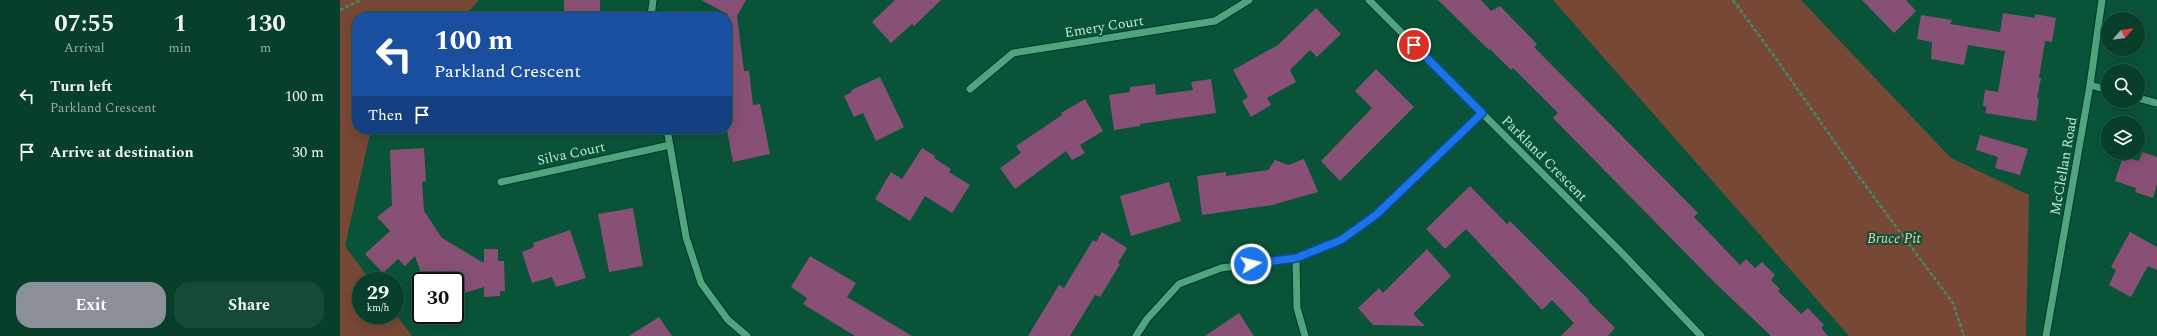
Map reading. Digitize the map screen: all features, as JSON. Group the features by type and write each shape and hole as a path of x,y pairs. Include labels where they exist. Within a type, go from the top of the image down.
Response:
{"street":[{"path":"652,12 653,0"},
{"name":"Emery Court","path":"970,89 1012,53 1215,21 1249,0"},
{"name":"Parkland Crescent","path":"1369,0 1622,253 1701,336"},
{"name":"McClellan Road","path":"2046,336 2090,85 2102,0"},
{"path":"2090,85 2101,88"},
{"path":"2145,100 2157,103"},
{"path":"1136,336 1147,319 1179,284 1221,268 1296,258 1341,240 1377,214 1482,113"},
{"path":"668,134 686,237 701,283 728,320 747,336"},
{"name":"Silva Court","path":"501,182 670,144"},
{"path":"1296,258 1297,308 1305,336"}],"path":[{"path":"340,10 360,0"},
{"path":"1732,0 1777,60 1862,182 1953,303 1964,336"}],"green space":[{"path":"340,0 479,0 468,12 352,12 352,134 370,134 345,246 364,272 352,272 352,324 403,324 412,336 340,336"},
{"name":"Bruce Pit","path":"1553,0 1801,0 1951,158 2029,195 2026,336 1849,336"}],"building":[{"path":"564,0 600,0 600,12 564,12"},
{"path":"701,0 746,0 737,16 744,71 749,71 753,105 760,104 770,154 733,162 728,134 732,134 732,12 723,12"},
{"path":"895,0 941,0 914,26 912,24 891,43 872,22"},
{"path":"1438,0 1481,0 1491,11 1500,6 1537,44 1534,47 1698,213 1694,217 1740,265 1746,259 1755,268 1762,262 1775,275 1771,280 1780,289 1778,291 1801,314 1808,308 1824,325 1821,328 1828,336 1771,336 1715,283 1553,118 1558,113 1513,68 1511,70"},
{"path":"1862,0 1906,0 1916,11 1894,33"},
{"path":"1316,8 1341,34 1317,57 1310,50 1290,70 1296,82 1267,98 1271,105 1251,117 1242,101 1248,97 1233,70 1278,45"},
{"path":"2003,13 2035,18 2035,14 2056,18 2052,42 2045,41 2039,78 2041,78 2037,98 2039,98 2036,121 1985,113 1987,107 1983,106 1985,90 1998,92 2005,51 1968,45 1964,65 1931,59 1932,42 1917,39 1921,15 1952,20 1950,24 2000,32"},
{"path":"1376,69 1414,107 1340,181 1321,161 1372,108 1355,91"},
{"path":"880,77 904,127 876,141 863,113 854,117 844,96 852,92 851,90"},
{"path":"1211,79 1216,113 1140,124 1140,126 1114,130 1109,95 1130,92 1130,87 1155,84 1156,95 1193,90 1191,82"},
{"path":"1085,99 1103,131 1080,145 1085,153 1072,160 1066,151 1015,189 1000,168 1021,153 1016,146 1062,115 1061,113"},
{"path":"1980,135 2028,149 2020,175 1995,168 1998,157 1976,150"},
{"path":"424,148 426,181 422,182 424,211 442,238 482,262 484,262 484,249 498,249 498,261 504,261 505,291 500,291 500,296 484,297 484,287 464,293 464,272 421,272 415,256 405,266 398,259 384,272 382,272 365,254 390,231 377,217 392,205 390,150"},
{"path":"922,148 951,169 949,172 970,185 952,213 925,196 910,221 875,199 891,172 902,179"},
{"path":"2145,153 2157,157 2157,184 2153,198 2135,192 2136,188 2115,181 2122,160 2145,160"},
{"path":"1304,159 1318,192 1272,205 1202,215 1197,176 1226,172 1226,176 1268,170 1275,160 1288,165"},
{"path":"1169,182 1181,221 1131,236 1120,196"},
{"path":"1470,186 1507,224 1510,221 1615,328 1608,336 1561,336 1574,323 1552,300 1542,310 1466,229 1445,249 1426,229"},
{"path":"633,208 643,266 609,272 598,214"},
{"path":"570,230 586,278 556,287 552,277 532,283 522,252 534,247 533,243"},
{"path":"1102,232 1127,248 1118,263 1120,264 1100,297 1095,295 1070,336 1028,336 1059,285 1064,288 1093,240 1096,242"},
{"path":"2130,232 2157,247 2157,270 2148,266 2131,297 2109,285 2116,270 2111,267"},
{"path":"1427,249 1451,276 1413,314 1425,326 1373,325 1358,308 1379,288 1383,293"},
{"path":"810,256 856,283 847,297 912,336 855,336 803,304 807,298 791,287"},
{"path":"1239,313 1254,336 1205,336"},
{"path":"659,317 672,336 629,336"}],"route":[{"path":"1251,264 1296,258 1341,240 1377,214 1482,113 1414,45"}]}
